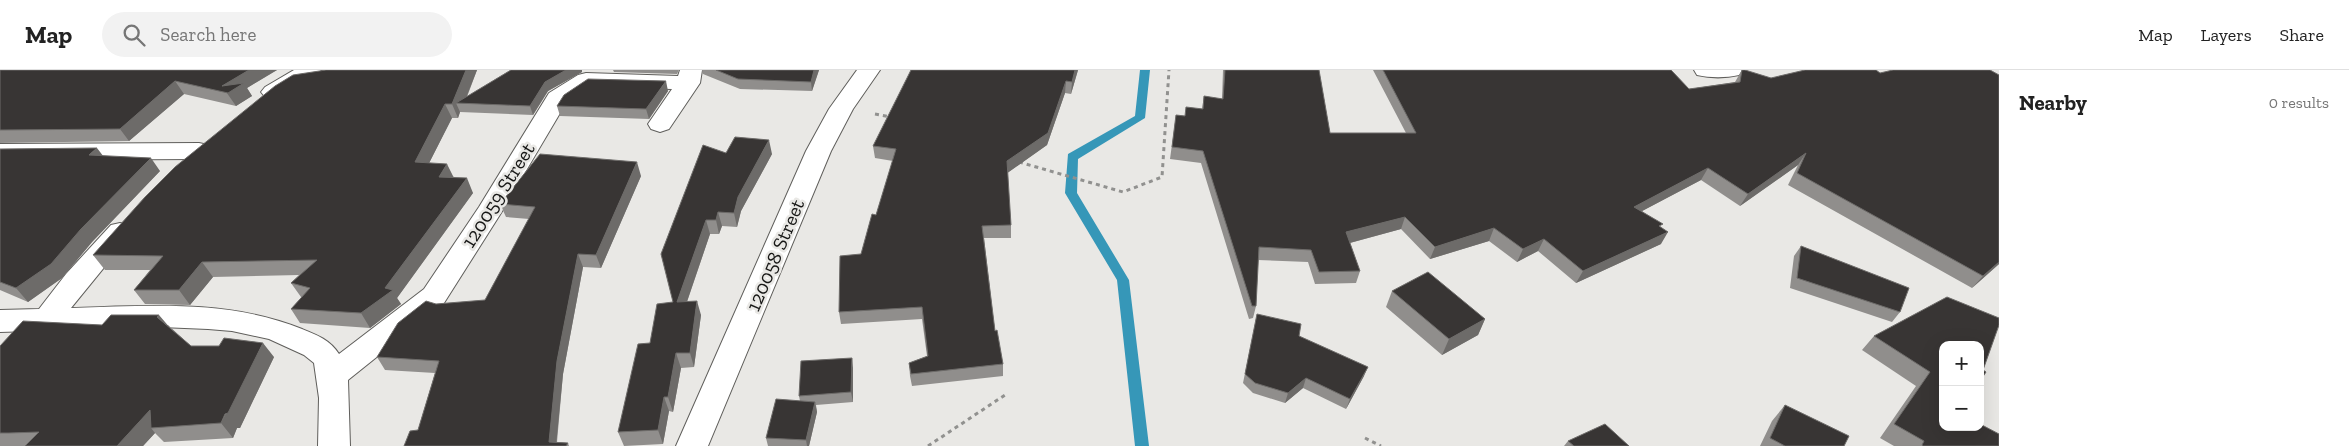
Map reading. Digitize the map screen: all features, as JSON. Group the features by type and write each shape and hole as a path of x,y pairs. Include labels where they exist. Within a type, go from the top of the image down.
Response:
{"street":[{"path":"251,107 281,86 310,70"},
{"name":"120058 Street","path":"692,446 795,205 840,109 869,70"},
{"path":"1705,70 1731,70"},
{"path":"660,124 689,76"},
{"name":"120059 Street","path":"333,376 434,296 488,213 557,98 586,80 689,76"},
{"path":"0,152 206,144 178,172"},
{"path":"47,320 76,282 138,212"},
{"path":"0,321 180,316 239,322 285,333 324,354 333,376 334,446"}],"path":[{"path":"1016,160 1123,192 1162,177 1168,70"},
{"path":"840,109 898,117"},
{"path":"928,446 1005,395"},
{"path":"1365,438 1381,446"}],"building":[{"path":"0,70 249,70 222,86 244,83 228,93 175,81 120,129 0,130"},
{"path":"326,70 466,70 452,104 445,104 415,162 447,164 439,177 467,178 385,288 393,290 361,313 291,309 310,288 291,283 317,260 202,262 179,290 134,290 163,256 93,255 175,167 275,86 293,75"},
{"path":"511,70 566,70 545,82 530,106 456,103"},
{"path":"716,70 814,70 811,82 738,79"},
{"path":"911,70 1075,70 1072,82 1066,81 1048,133 1007,161 1011,225 982,226 995,331 997,330 1003,364 911,374 909,363 928,356 922,307 839,312 840,256 861,254 872,214 876,215 896,149 873,146"},
{"path":"1225,70 1319,70 1330,133 1416,133 1383,70 1671,70 1689,89 1740,82 1742,70 1771,78 1805,70 1876,70 1880,73 1893,70 1990,70 1999,75 1999,262 1983,276 1797,173 1806,153 1748,194 1708,168 1634,207 1663,224 1659,226 1668,232 1583,271 1544,239 1523,249 1494,228 1435,247 1405,217 1346,232 1360,271 1319,272 1311,250 1259,247 1256,306 1252,306 1203,151 1172,147 1176,115 1185,116 1186,107 1203,109 1204,96 1223,99"},
{"path":"588,79 666,81 646,109 557,106 564,95"},
{"path":"735,137 769,140 738,197 734,213 718,212 716,220 706,220 677,302 697,301 690,353 676,353 668,397 664,397 658,430 618,432 638,344 650,343 657,304 673,302 661,254 703,145 726,153"},
{"path":"97,148 89,155 151,158 81,229 51,264 16,288 0,282 0,149"},
{"path":"540,154 637,162 596,255 578,254 557,361 549,442 568,443 566,446 404,446 410,431 418,430 439,361 377,357 398,323 426,301 436,304 485,300 535,207 500,204"},
{"path":"1801,246 1909,288 1900,312 1797,278"},
{"path":"1428,272 1485,319 1449,339 1392,291"},
{"path":"1947,297 1999,318 1999,325 1984,367 1984,341 1939,341 1939,431 1984,431 1984,426 1999,434 1999,446 1923,446 1924,441 1894,424 1930,372 1874,336"},
{"path":"1257,314 1301,324 1299,336 1368,367 1350,399 1306,378 1288,393 1255,383 1245,374"},
{"path":"111,315 159,315 157,317 191,346 219,346 224,338 263,343 228,413 225,414 221,423 151,428 150,410 117,446 25,446 39,432 0,433 0,346 23,321 102,325"},
{"path":"852,358 851,392 799,396 801,361"},
{"path":"776,399 815,402 806,440 766,438"},
{"path":"1785,405 1849,436 1844,446 1785,446 1770,438"},
{"path":"1605,424 1629,446 1574,446 1568,441"}],"waterway":[{"path":"1142,446 1123,280 1071,193 1072,157 1140,118 1145,70"}]}
